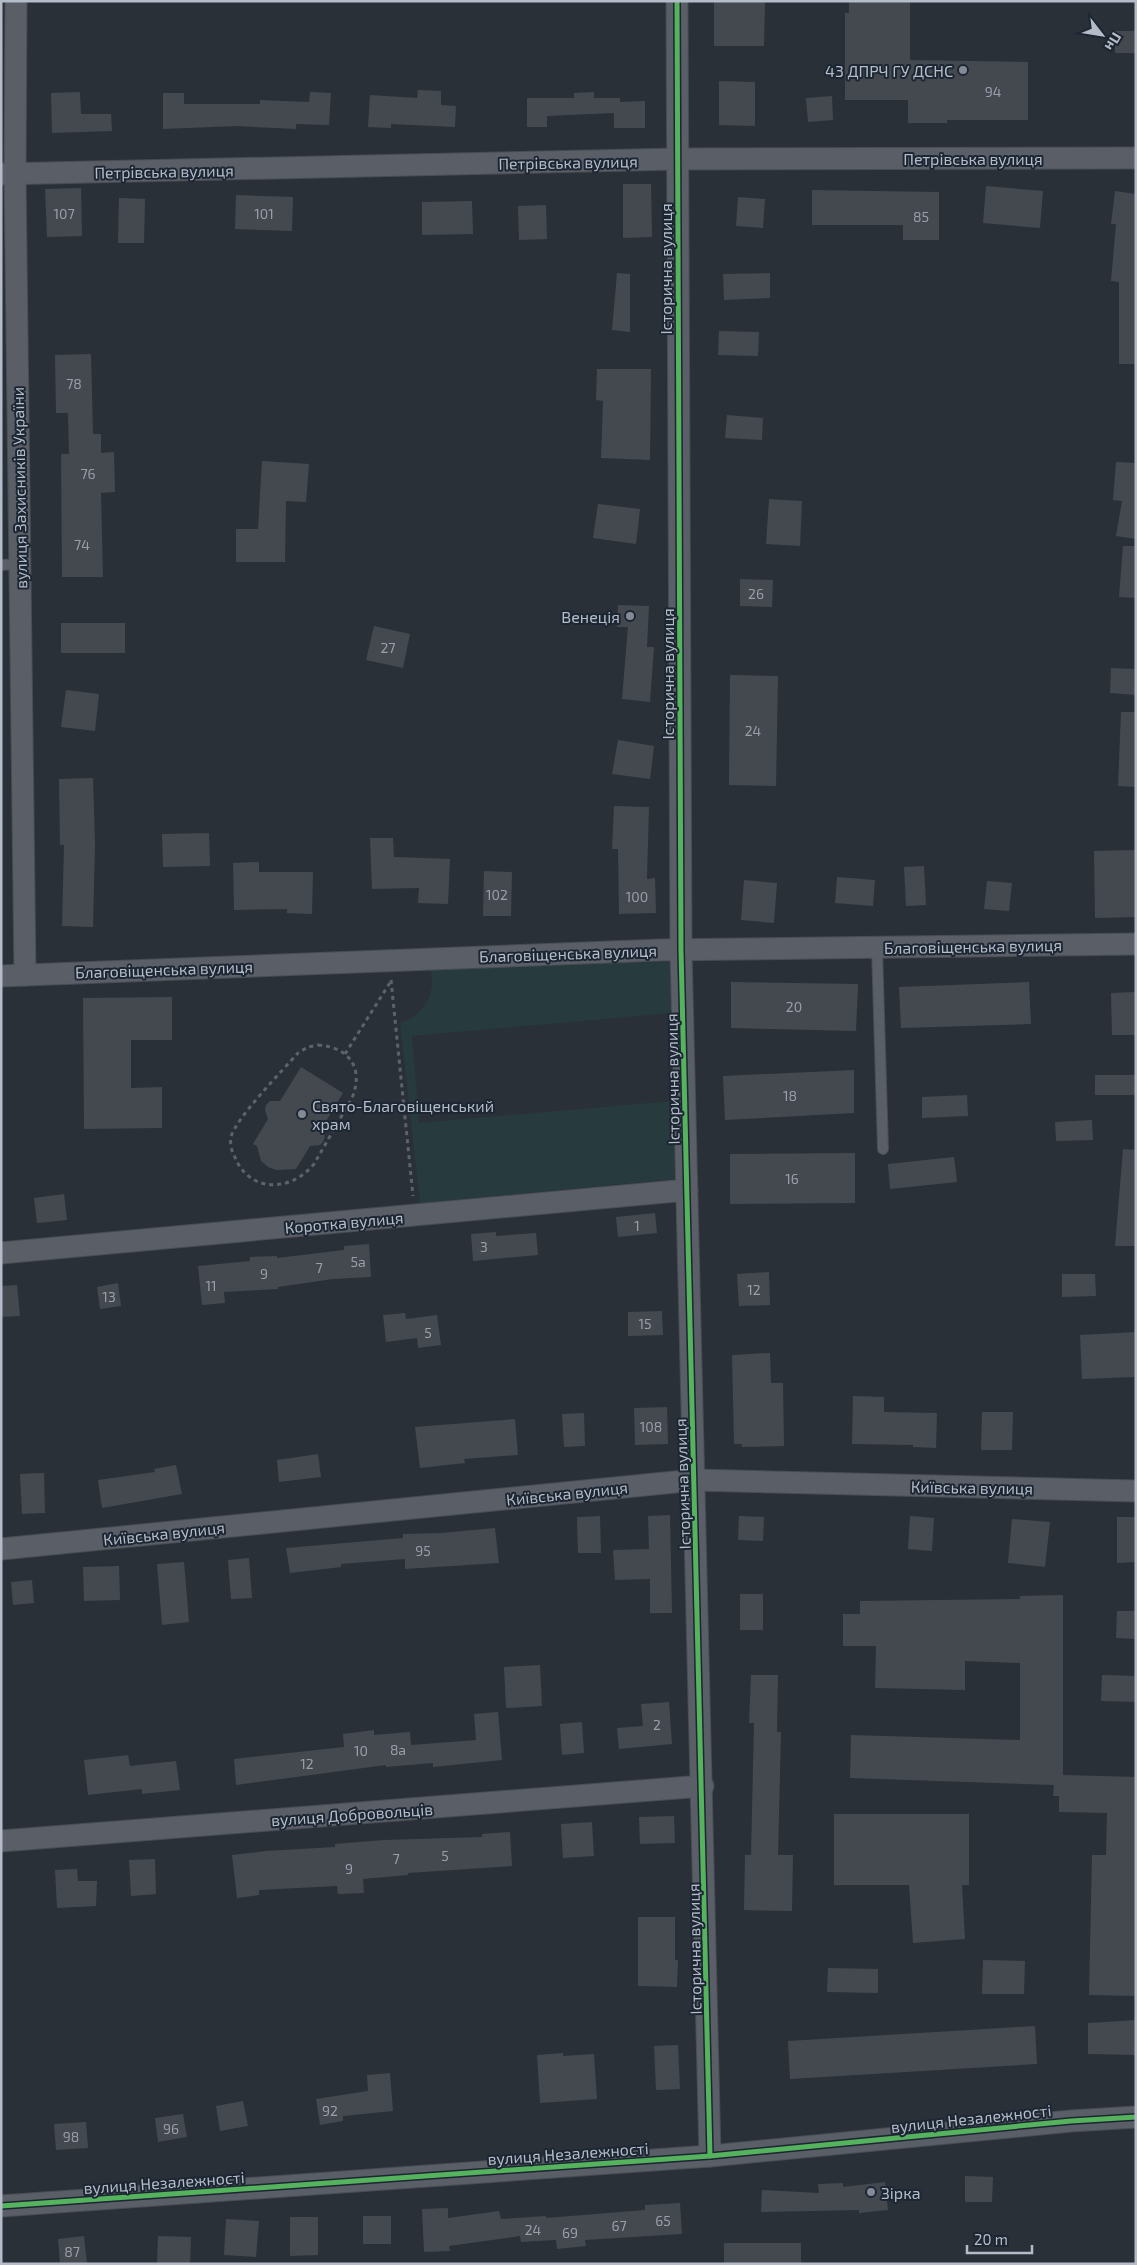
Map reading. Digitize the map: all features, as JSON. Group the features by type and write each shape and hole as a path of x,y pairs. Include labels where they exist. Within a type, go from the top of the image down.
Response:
{"street":[{"name":"вулиця Захисників України","path":"16,1 8,175 11,565 25,975"},
{"name":"Історична вулиця","path":"677,1 681,950 703,1786 710,2156"},
{"name":"Петрівська вулиця","path":"8,175 677,160 1136,158"},
{"name":"Благовіщенська вулиця","path":"1,976 390,970 681,950 1136,944"},
{"name":"Коротка вулиця","path":"1,1254 687,1190"},
{"name":"Київська вулиця","path":"1,1549 695,1480 1136,1491"},
{"name":"вулиця Добровольців","path":"1,1841 703,1786"},
{"name":"вулиця Незалежності","path":"1,2206 710,2156 1062,2122 1136,2117"}],"lane":[{"path":"877,948 883,1150"}],"path":[{"path":"345,1054 390,970"},
{"path":"390,970 415,1215"},
{"path":"318,1044 330,1046 345,1054 354,1066 357,1077 356,1088 314,1164 306,1174 285,1184 262,1183 251,1178 242,1170 232,1150 231,1138 241,1119 303,1050 318,1044"}],"green space":[{"path":"672,962 672,1013 412,1036 419,1123 673,1101 675,1179 420,1203 400,1023 416,1015 427,1001 431,993 432,984 429,966"}],"building":[{"path":"714,1 765,1 764,46 714,46"},
{"path":"849,1 910,1 910,60 1028,62 1028,120 947,120 947,123 908,123 908,100 845,100 845,13 849,13"},
{"path":"1115,31 1136,31 1136,53 1115,53"},
{"path":"719,81 755,82 755,126 719,125"},
{"path":"418,90 441,91 441,105 456,106 455,127 391,124 391,128 368,127 370,95 417,98"},
{"path":"80,92 81,114 111,114 112,131 52,133 51,93"},
{"path":"310,92 331,93 329,125 296,124 296,129 236,126 163,129 163,93 184,93 184,104 260,104 260,100 309,102"},
{"path":"594,92 594,98 620,98 620,102 645,101 645,128 614,128 614,113 547,116 547,127 527,127 527,98 574,98 574,93"},
{"path":"832,96 833,120 808,122 806,98"},
{"path":"623,184 651,184 652,237 623,238"},
{"path":"986,186 1043,191 1040,228 983,223"},
{"path":"81,188 82,236 47,237 45,189"},
{"path":"812,190 939,192 939,240 903,240 903,225 812,225"},
{"path":"1115,191 1136,194 1136,364 1119,364 1119,282 1111,281 1116,224 1111,224"},
{"path":"236,195 293,197 292,231 235,229"},
{"path":"738,197 765,199 763,228 736,226"},
{"path":"119,198 145,199 144,243 118,243"},
{"path":"472,201 473,234 422,235 422,202"},
{"path":"546,205 547,239 519,240 518,206"},
{"path":"617,273 630,274 630,332 612,330"},
{"path":"770,273 770,298 724,300 723,274"},
{"path":"719,331 759,332 758,356 718,355"},
{"path":"91,354 93,434 101,434 101,453 114,452 115,492 101,493 103,577 62,577 61,454 69,454 68,413 56,413 55,355"},
{"path":"597,369 651,369 650,460 601,458 603,401 596,400"},
{"path":"727,415 763,418 762,440 725,438"},
{"path":"262,461 309,464 306,502 286,501 285,562 236,562 236,529 258,529"},
{"path":"1116,462 1136,463 1136,539 1116,536 1122,501 1113,500"},
{"path":"769,499 802,501 800,546 766,544"},
{"path":"598,504 640,509 636,544 593,538"},
{"path":"1123,546 1136,546 1136,598 1119,597"},
{"path":"740,579 773,580 772,607 740,606"},
{"path":"618,605 649,606 647,647 654,647 650,702 622,699 628,627 617,627"},
{"path":"61,623 125,623 125,653 61,653"},
{"path":"374,626 410,634 403,668 366,660"},
{"path":"1111,668 1136,669 1136,695 1110,693"},
{"path":"730,675 778,676 776,786 729,785"},
{"path":"66,690 99,694 95,731 61,727"},
{"path":"1121,712 1136,712 1136,787 1118,786"},
{"path":"618,740 654,746 650,779 612,774"},
{"path":"93,778 95,844 93,927 62,926 64,845 60,845 59,779"},
{"path":"614,806 649,807 647,879 655,878 656,913 619,914 618,849 612,849"},
{"path":"209,833 210,866 163,867 162,834"},
{"path":"370,838 393,838 394,857 450,859 448,904 418,903 419,888 372,889"},
{"path":"1136,850 1136,917 1095,918 1094,851"},
{"path":"259,862 259,872 313,872 312,914 287,913 287,909 234,910 233,863"},
{"path":"924,866 926,905 906,906 904,867"},
{"path":"484,871 512,872 511,916 483,916"},
{"path":"837,877 875,880 873,906 835,903"},
{"path":"744,880 777,883 774,923 741,920"},
{"path":"987,881 1012,883 1009,911 984,909"},
{"path":"731,982 858,984 856,1031 731,1028"},
{"path":"1029,982 1031,1024 901,1028 899,987"},
{"path":"1136,992 1136,1035 1112,1035 1111,993"},
{"path":"172,997 172,1040 131,1040 131,1088 162,1087 162,1128 84,1129 83,998"},
{"path":"301,1067 343,1093 322,1128 325,1136 323,1142 320,1145 310,1146 296,1169 276,1170 268,1167 261,1161 257,1146 253,1144 268,1119 265,1110 266,1105 270,1101 280,1101"},
{"path":"854,1070 854,1113 725,1120 723,1076"},
{"path":"1095,1075 1136,1075 1136,1095 1095,1095"},
{"path":"967,1095 968,1116 922,1118 922,1097"},
{"path":"1092,1120 1093,1140 1056,1141 1055,1122"},
{"path":"1123,1149 1136,1150 1136,1246 1115,1246"},
{"path":"855,1153 855,1203 730,1204 730,1154"},
{"path":"954,1157 957,1182 890,1189 888,1164"},
{"path":"64,1194 67,1220 37,1223 34,1198"},
{"path":"655,1213 657,1233 618,1237 616,1217"},
{"path":"496,1232 496,1236 536,1233 538,1255 473,1261 471,1234"},
{"path":"369,1244 371,1277 333,1279 278,1287 278,1289 224,1292 225,1303 202,1305 198,1266 250,1261 250,1257 277,1256 277,1258 344,1250 344,1246"},
{"path":"769,1272 770,1305 739,1306 737,1274"},
{"path":"1062,1274 1095,1274 1096,1296 1062,1297"},
{"path":"118,1283 121,1306 100,1309 97,1287"},
{"path":"17,1285 20,1316 1,1317 1,1286"},
{"path":"662,1311 663,1335 628,1336 628,1312"},
{"path":"405,1313 406,1319 437,1315 441,1345 418,1348 417,1338 386,1342 383,1315"},
{"path":"1136,1332 1136,1377 1082,1379 1080,1335"},
{"path":"770,1353 771,1383 783,1383 784,1446 742,1447 742,1444 734,1444 732,1355"},
{"path":"853,1396 884,1397 884,1412 937,1413 936,1448 913,1447 913,1445 852,1444"},
{"path":"667,1407 668,1444 635,1445 634,1408"},
{"path":"982,1412 1013,1412 1012,1450 981,1450"},
{"path":"584,1413 585,1446 564,1447 562,1414"},
{"path":"515,1419 518,1455 464,1459 465,1463 420,1468 415,1427"},
{"path":"318,1454 321,1477 279,1482 277,1460"},
{"path":"176,1465 182,1494 102,1508 98,1480 155,1472 154,1469"},
{"path":"44,1473 45,1513 22,1514 20,1474"},
{"path":"670,1515 672,1613 650,1613 650,1579 615,1580 613,1550 649,1549 648,1516"},
{"path":"600,1516 601,1553 578,1553 577,1517"},
{"path":"739,1516 764,1517 763,1541 738,1540"},
{"path":"910,1516 934,1518 932,1551 908,1549"},
{"path":"1117,1517 1136,1517 1136,1562 1117,1563"},
{"path":"1012,1519 1050,1522 1045,1567 1008,1563"},
{"path":"495,1528 499,1563 405,1569 405,1559 341,1564 341,1567 290,1573 286,1548 403,1538 403,1534"},
{"path":"249,1558 252,1598 231,1599 228,1560"},
{"path":"184,1562 189,1622 162,1625 157,1564"},
{"path":"119,1566 120,1600 84,1601 83,1567"},
{"path":"32,1580 34,1603 13,1605 11,1582"},
{"path":"740,1594 763,1594 763,1630 740,1630"},
{"path":"1063,1595 1063,1775 1136,1777 1136,1996 1089,1995 1092,1855 1106,1855 1107,1813 1059,1812 1059,1796 1053,1796 1054,1785 850,1778 851,1735 1020,1740 1020,1663 965,1661 965,1690 875,1688 876,1646 843,1646 843,1614 860,1614 860,1601 1020,1599 1020,1596"},
{"path":"1117,1611 1136,1611 1136,1639 1116,1638"},
{"path":"540,1665 542,1706 506,1708 504,1667"},
{"path":"751,1675 778,1675 777,1732 781,1732 778,1855 793,1855 792,1911 744,1910 745,1855 751,1855 754,1723 749,1723"},
{"path":"1102,1675 1136,1676 1136,1702 1101,1701"},
{"path":"669,1702 672,1744 619,1749 617,1728 643,1726 641,1704"},
{"path":"498,1712 502,1760 433,1767 433,1763 386,1767 386,1765 236,1785 234,1759 344,1747 343,1734 374,1730 374,1735 410,1732 411,1745 476,1740 474,1714"},
{"path":"582,1722 584,1753 562,1755 560,1724"},
{"path":"128,1755 130,1766 176,1761 180,1790 142,1794 142,1789 88,1795 84,1760"},
{"path":"834,1814 969,1814 969,1885 962,1885 965,1939 913,1943 909,1885 834,1885"},
{"path":"674,1816 675,1843 640,1844 639,1817"},
{"path":"592,1822 594,1856 563,1858 561,1824"},
{"path":"510,1832 512,1866 408,1873 408,1875 363,1879 364,1893 338,1894 337,1886 259,1890 259,1895 237,1898 232,1855 335,1847 335,1844 384,1840 482,1837 482,1834"},
{"path":"155,1859 156,1894 131,1896 129,1860"},
{"path":"77,1869 78,1881 97,1881 96,1906 57,1908 55,1870"},
{"path":"638,1917 675,1917 675,1960 678,1960 677,1987 638,1986"},
{"path":"983,1960 1025,1961 1024,1994 982,1994"},
{"path":"828,1968 878,1969 878,1993 827,1992"},
{"path":"1136,2020 1136,2055 1088,2054 1088,2023"},
{"path":"1035,2026 1037,2064 790,2079 788,2041"},
{"path":"678,2045 680,2089 656,2090 654,2046"},
{"path":"563,2053 563,2056 594,2054 597,2099 540,2103 537,2055"},
{"path":"390,2073 393,2111 343,2116 343,2121 320,2125 316,2099 368,2091 367,2075"},
{"path":"243,2101 248,2126 220,2131 216,2106"},
{"path":"183,2114 187,2137 158,2142 155,2118"},
{"path":"86,2122 88,2148 56,2150 54,2124"},
{"path":"965,2176 993,2177 992,2202 965,2202"},
{"path":"885,2182 888,2210 859,2213 859,2210 761,2212 762,2190 819,2193 818,2184 843,2183 843,2187"},
{"path":"680,2203 682,2234 585,2240 586,2246 557,2249 556,2240 521,2242 520,2236 449,2246 450,2251 424,2252 422,2209 448,2208 448,2218 499,2211 501,2219 546,2216 546,2218 645,2210 645,2205"},
{"path":"363,2216 391,2216 391,2244 363,2244"},
{"path":"290,2217 318,2217 318,2255 290,2256"},
{"path":"226,2219 259,2221 256,2257 224,2255"},
{"path":"84,2236 87,2264 60,2264 58,2239"},
{"path":"158,2236 191,2237 190,2264 157,2264"},
{"path":"724,2243 801,2243 801,2264 724,2264"}],"cycle path":[{"path":"677,1 681,950 710,2156"},
{"path":"1,2206 710,2156 1071,2121 1136,2117"}],"place":[{"name":"43 ДПРЧ ГУ ДСНС","path":"963,70"},
{"name":"Венеція","path":"630,616"},
{"name":"Свято-Благовіщенський храм","path":"302,1114"},
{"name":"Зірка","path":"871,2192"}]}
